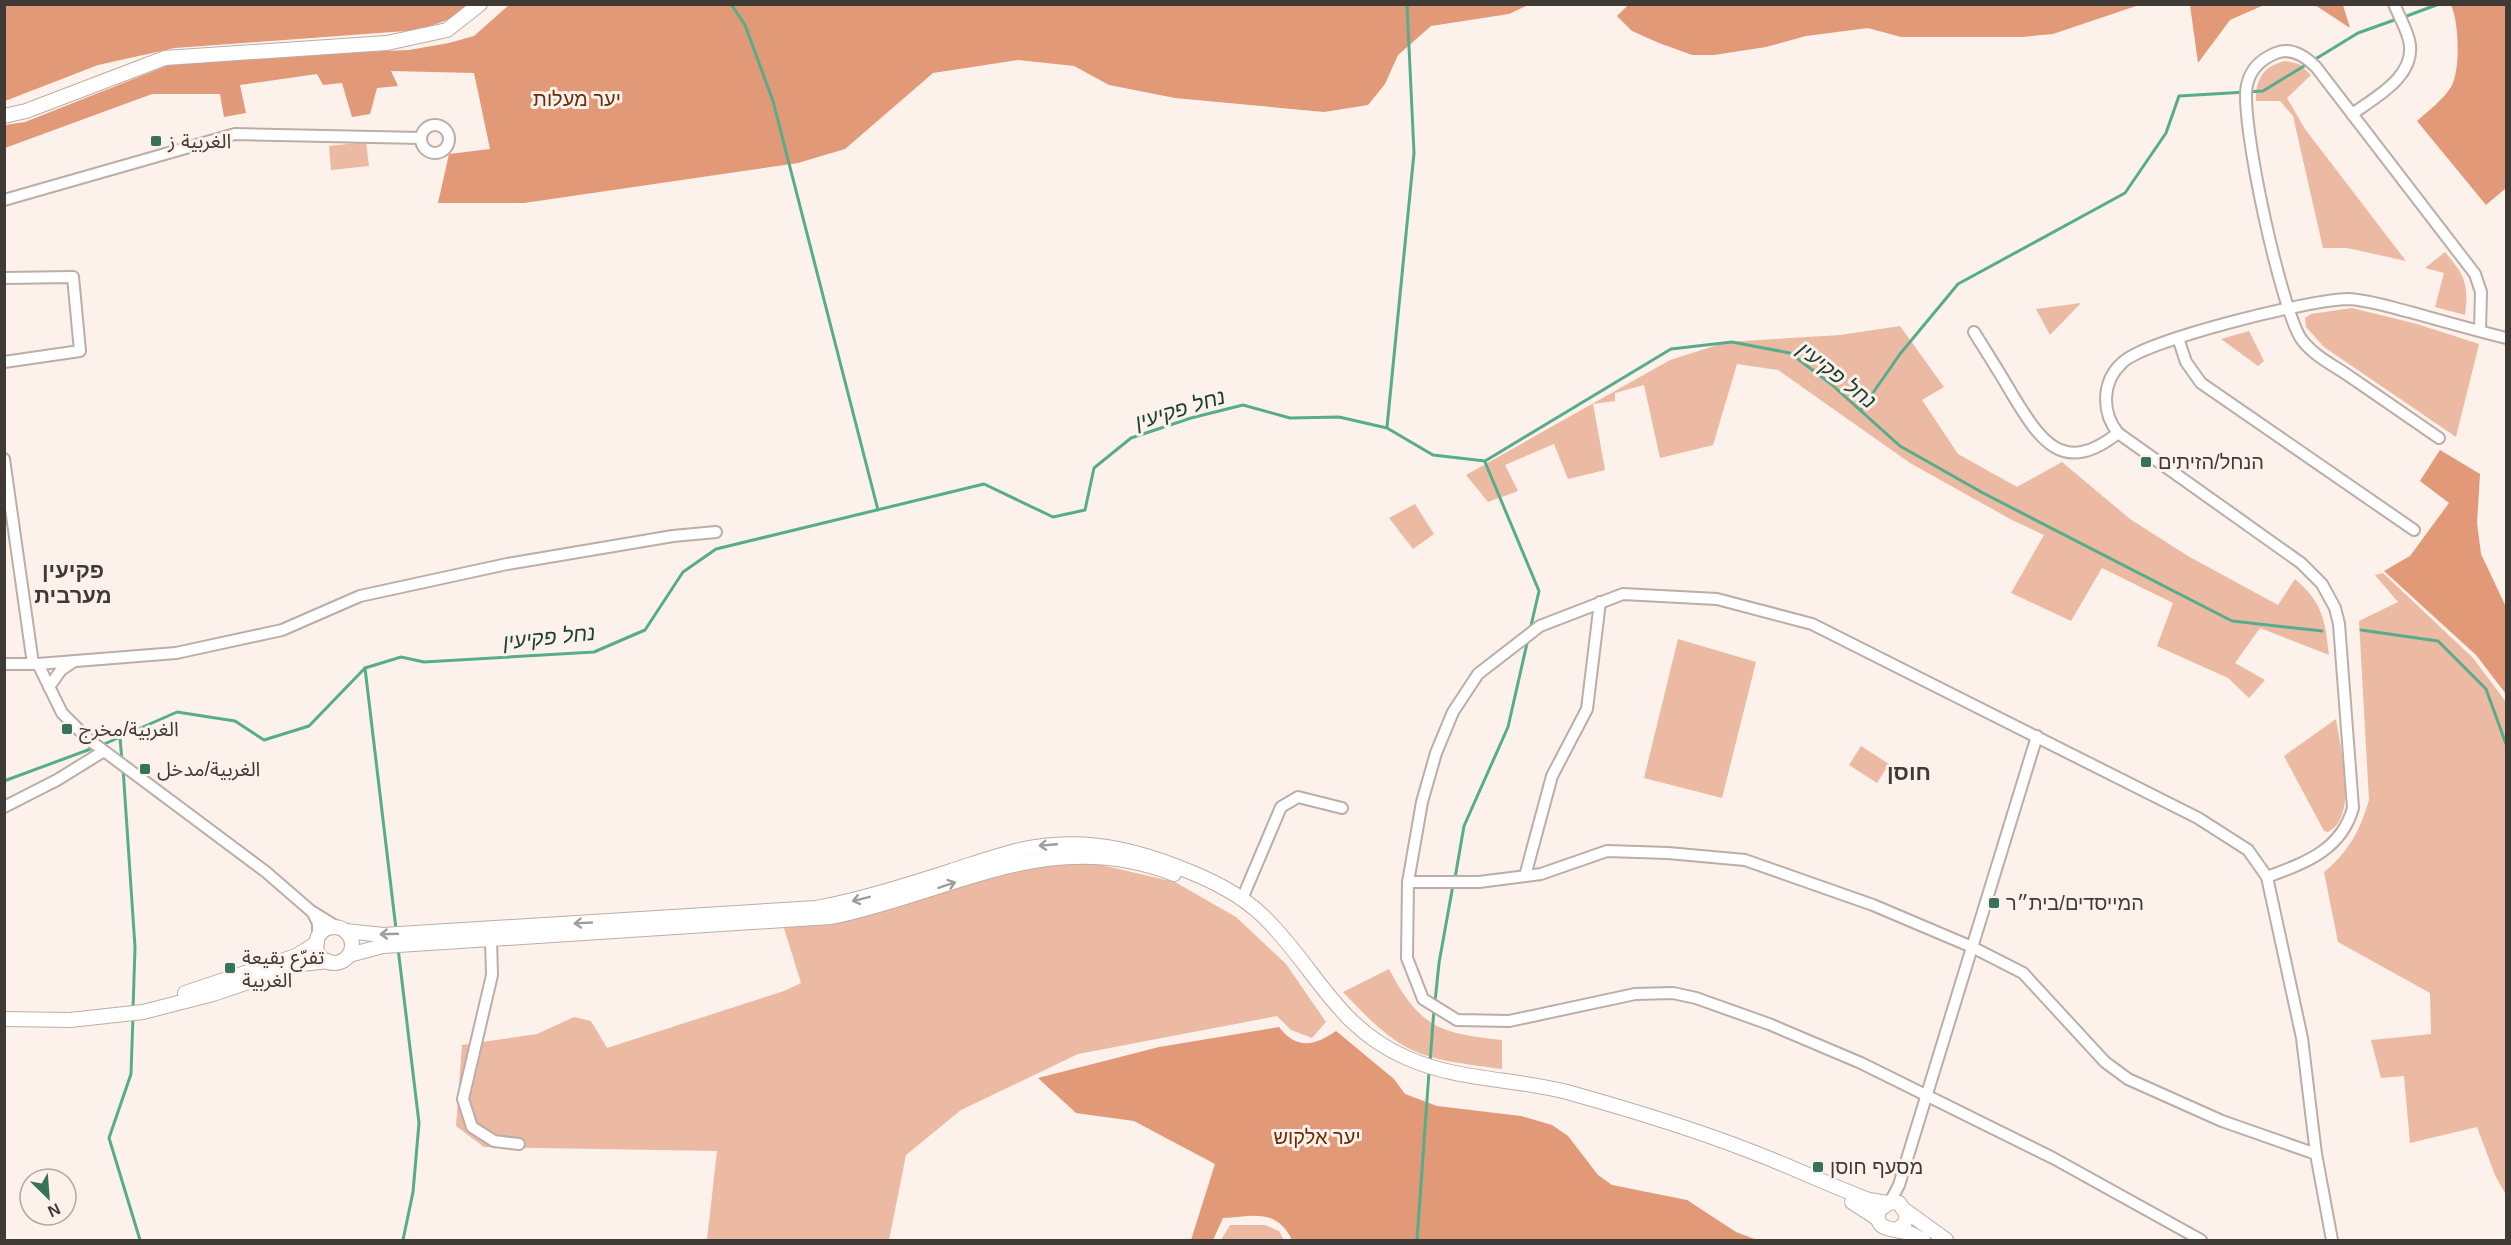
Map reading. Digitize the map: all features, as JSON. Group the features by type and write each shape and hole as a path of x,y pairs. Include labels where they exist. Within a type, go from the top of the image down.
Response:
{"main road":[{"path":"4,116 26,111 165,58 387,43 447,30 480,4"},
{"path":"105,1018 296,956 318,940 326,929 384,934 816,908 877,894 997,856 1054,845 1093,845 1151,857 1209,880 1242,899 1274,927 1325,994 1347,1018 1374,1039 1405,1058 1455,1074 1535,1085 1574,1094 1747,1149 1869,1200 1896,1205 1946,1240"},
{"path":"4,1019 105,1018 171,1006 301,964 339,962 349,955 370,948 819,919 888,904 1024,861 1084,855 1127,861 1191,881 1240,909 1275,942 1314,994 1342,1024 1374,1049 1405,1066 1453,1083 1567,1101 1728,1151 1857,1205 1878,1219 1887,1230 1896,1230 1923,1240"},
{"path":"341,929 352,944 349,955"},
{"path":"318,940 319,954 328,961"},
{"path":"1878,1219 1879,1210 1896,1205"},
{"path":"1896,1205 1906,1220 1896,1230"}],"street":[{"path":"2352,114 2397,80 2408,62 2409,40 2394,4"},
{"path":"2439,438 2315,353 2301,339 2288,309 2255,175 2245,97 2247,83 2257,65 2268,56 2281,51 2292,52 2307,58 2316,67 2475,274 2481,292 2480,331"},
{"path":"4,200 122,164 235,134 421,138"},
{"path":"4,278 73,277 80,351 4,362"},
{"path":"2267,877 2316,858 2325,851 2343,831 2353,808 2341,640 2335,608 2322,584 2301,563 2118,433 2110,421 2106,407 2108,385 2114,372 2133,354 2178,338 2329,300 2349,299 2369,302 2506,338"},
{"path":"1974,332 2034,429 2049,444 2060,450 2084,452 2104,443 2118,433"},
{"path":"2178,338 2186,362 2201,383 2414,530"},
{"path":"4,459 36,664 62,713 104,751 266,872 311,911 341,929"},
{"path":"9,663 73,662 176,652 282,630 360,596 507,564 673,536 716,532"},
{"path":"2201,1240 2054,1158 1861,1063 1769,1024 1696,999 1673,993 1635,994 1509,1021 1457,1020 1423,999 1407,958 1408,882 1422,802 1436,753 1453,712 1478,674 1540,626 1623,594 1717,599 1812,624 2147,791 2229,836 2257,860 2267,877 2302,1038 2316,1154 2331,1240"},
{"path":"1525,876 1552,776 1587,709 1600,602"},
{"path":"49,686 61,670 73,662"},
{"path":"9,663 49,686"},
{"path":"1896,1205 1899,1185 2037,736"},
{"path":"4,807 57,780 104,751"},
{"path":"1242,899 1281,807 1290,799 1298,798 1342,808"},
{"path":"1408,882 1479,882 1541,874 1607,851 1668,853 1745,860 1873,905 1972,947 2023,973 2105,1062 2128,1079 2222,1121 2316,1154"},
{"path":"311,911 318,923 318,940"},
{"path":"473,929 487,933 491,940 492,975 463,1099 472,1127 494,1141 519,1144"}],"shaded area":[{"path":"2286,61 2299,64 2311,75 2287,98 2305,129 2406,261 2347,248 2323,248 2293,116 2280,101 2256,101 2257,86 2262,75 2272,66"},
{"path":"366,142 369,166 331,170 329,146"},
{"path":"2445,252 2464,280 2465,315 2435,307 2444,273 2425,268"},
{"path":"2081,303 2050,335 2036,309"},
{"path":"2352,308 2417,324 2479,344 2456,437 2324,347 2306,327 2305,318 2311,314"},
{"path":"1900,326 1944,387 1922,400 1958,454 2017,487 2062,462 2130,519 2188,556 2278,605 2295,579 2317,604 2324,622 2329,655 2260,628 2235,663 2265,680 2249,698 2228,678 2157,646 2173,603 2102,568 2071,621 2011,593 2044,535 2012,520 1910,463 1778,370 1737,364 1713,445 1660,458 1644,385 1615,393 1615,401 1593,404 1605,470 1568,479 1554,444 1505,465 1518,491 1488,502 1466,475 1670,360 1727,342 1840,335"},
{"path":"2249,331 2264,361 2258,366 2221,339"},
{"path":"1415,504 1434,534 1413,549 1389,518"},
{"path":"2383,573 2473,658 2506,702 2506,1195 2495,1175 2477,1127 2410,1143 2404,1076 2381,1078 2371,1040 2431,1034 2430,993 2338,942 2324,872 2340,857 2352,840 2369,800 2359,621 2398,602 2375,575"},
{"path":"1678,639 1756,662 1722,798 1644,778"},
{"path":"2336,719 2345,780 2345,797 2343,812 2337,824 2328,832 2324,831 2284,756"},
{"path":"1861,746 1889,764 1877,783 1849,765"},
{"path":"1088,862 1175,882 1236,917 1286,964 1326,1022 1312,1038 1291,1030 1277,1016 1078,1054 961,1110 906,1155 889,1240 707,1240 717,1151 484,1147 456,1126 462,1045 537,1034 574,1017 591,1021 607,1048 784,991 801,983 784,928 838,921 1036,863"},
{"path":"1389,969 1411,1004 1422,1016 1434,1024 1462,1034 1502,1040 1502,1069 1430,1057 1413,1050 1397,1042 1381,1029 1343,992"},
{"path":"1230,1225 1265,1225 1279,1231 1284,1240 1221,1240"}],"green space":[{"path":"2190,4 2264,5 2230,20 2198,63"},
{"path":"5,5 466,5 453,18 419,30 175,48 98,65 5,101"},
{"name":"יער מעלות","path":"509,5 1528,5 1509,14 1431,26 1398,55 1385,84 1368,105 1324,112 1175,98 1109,85 1074,66 1018,60 933,73 845,149 798,163 524,203 438,203 449,154 490,149 474,73 391,71 398,86 377,88 370,114 352,117 342,83 323,85 317,74 240,85 246,113 224,117 220,94 152,94 5,148 5,125 25,122 174,63 206,58 409,50 474,36"},
{"path":"1628,5 2149,5 2136,6 2053,34 2022,37 1901,37 1868,28 1806,36 1766,47 1714,55 1692,55 1632,31 1617,16"},
{"path":"2315,5 2343,5 2350,28"},
{"path":"2451,5 2506,5 2506,188 2486,205 2417,121 2444,96 2454,80 2458,46 2456,23"},
{"path":"2440,450 2480,474 2477,523 2481,554 2506,607 2506,694 2476,655 2384,571 2410,556 2449,503 2420,481"},
{"name":"יער אלקוש","path":"1279,1027 1292,1039 1306,1043 1320,1040 1336,1031 1394,1079 1405,1094 1437,1106 1521,1116 1552,1125 1568,1136 1598,1175 1612,1185 1687,1200 1736,1232 1757,1240 1292,1240 1279,1223 1271,1218 1254,1216 1223,1218 1213,1240 1191,1240 1215,1164 1134,1121 1076,1113 1038,1078 1159,1047"}],"waterway":[{"path":"731,4 745,25 773,101 878,510"},
{"path":"1387,427 1414,153 1407,4"},
{"path":"2404,17 2439,4"},
{"path":"1861,410 1900,354 1958,284 2125,193 2166,133 2179,96 2263,91 2358,33 2397,19"},
{"name":"נחל פקיעין","path":"102,745 177,712 235,721 264,740 309,726 365,668 401,657 424,662 594,652 645,630 683,572 716,549 984,484 1053,517 1085,510 1094,468 1131,438 1191,418 1243,405 1290,418 1339,417 1387,428 1433,455 1485,461 1671,349 1732,342 1790,353 1831,384 1900,446 1983,493 2232,621 2322,631"},
{"path":"1485,462 1539,591 1530,630"},
{"name":"נחל פקיעין","path":"2361,630 2438,641 2486,689 2506,744"},
{"path":"1455,878 1464,826 1508,727 1528,639"},
{"path":"365,668 396,929"},
{"path":"120,738 122,761"},
{"name":"נחל פקיעין","path":"4,781 96,747"},
{"path":"123,768 135,947 133,1010"},
{"path":"1435,1002 1439,963 1453,885"},
{"path":"398,948 419,1123 413,1192 403,1240"},
{"path":"1430,1062 1434,1009"},
{"path":"133,1016 131,1074 109,1138 140,1240"},
{"path":"1417,1240 1429,1072"}],"place":[{"name":"الغربية ز","path":"156,141"},
{"name":"הנחל/הזיתים","path":"2146,462"},
{"name":"الغربية/مخرج","path":"67,729"},
{"name":"الغربية/مدخل","path":"145,769"},
{"name":"המייסדים/בית״ר","path":"1994,903"},
{"name":"تفرّع بقيعة الغربية","path":"230,968"},
{"name":"מסעף חוסן","path":"1818,1167"}],"district":[{"name":"פקיעין מערבית","path":"73,582"},
{"name":"חוסן","path":"1909,772"}]}
